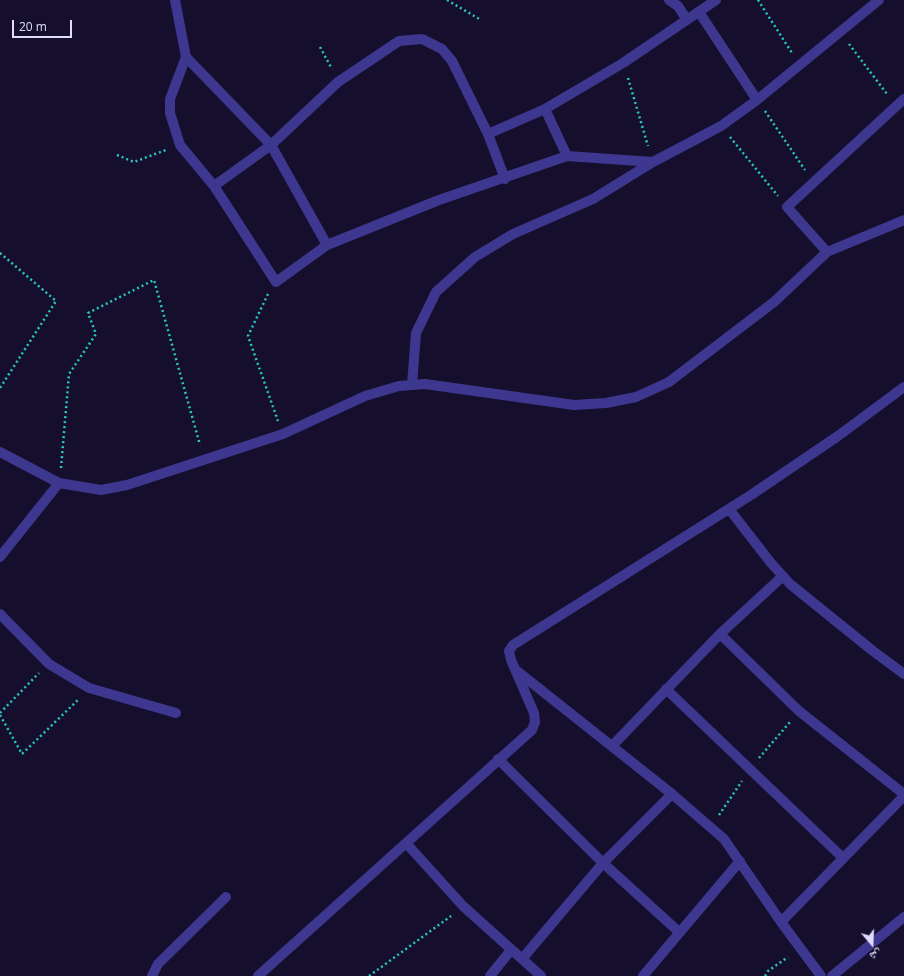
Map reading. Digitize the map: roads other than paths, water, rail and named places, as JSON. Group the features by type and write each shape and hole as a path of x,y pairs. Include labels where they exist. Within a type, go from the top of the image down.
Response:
{"street":[{"path":"175,0 186,57 170,99 170,114 180,145 214,186 276,282 327,245 439,200 505,179 567,156 653,162"},
{"path":"670,0 678,6 687,20"},
{"path":"488,134 545,109 623,63 716,0"},
{"path":"412,385 416,333 436,292 475,257 513,234 593,199 653,162 721,126 757,100 879,0"},
{"path":"699,12 757,100"},
{"path":"214,186 271,145 338,82 399,41 422,38 442,49 452,61 488,134 505,179"},
{"path":"186,57 271,145 327,245"},
{"path":"827,252 787,207 904,99"},
{"path":"545,109 567,156"},
{"path":"0,452 59,482 101,490 127,485 283,434 365,396 399,386 425,384 574,405 606,403 636,397 669,382 774,302 827,252 904,220"},
{"path":"258,976 532,730 534,722 529,699 514,669 509,651 513,645 729,509 838,436 904,387"},
{"path":"0,557 59,482"},
{"path":"729,509 790,584 904,674"},
{"path":"612,746 720,634 783,576"},
{"path":"0,614 49,664 89,688 176,713"},
{"path":"720,634 799,711 904,795 781,922"},
{"path":"514,669 672,794 711,827 724,840 740,861 800,949 822,976"},
{"path":"666,689 843,858"},
{"path":"498,759 604,863 680,932"},
{"path":"522,958 604,863 672,794"},
{"path":"406,842 463,906 541,976"},
{"path":"643,976 740,861"},
{"path":"152,976 158,964 226,897"},
{"path":"832,976 904,917"},
{"path":"490,976 511,950"}]}
